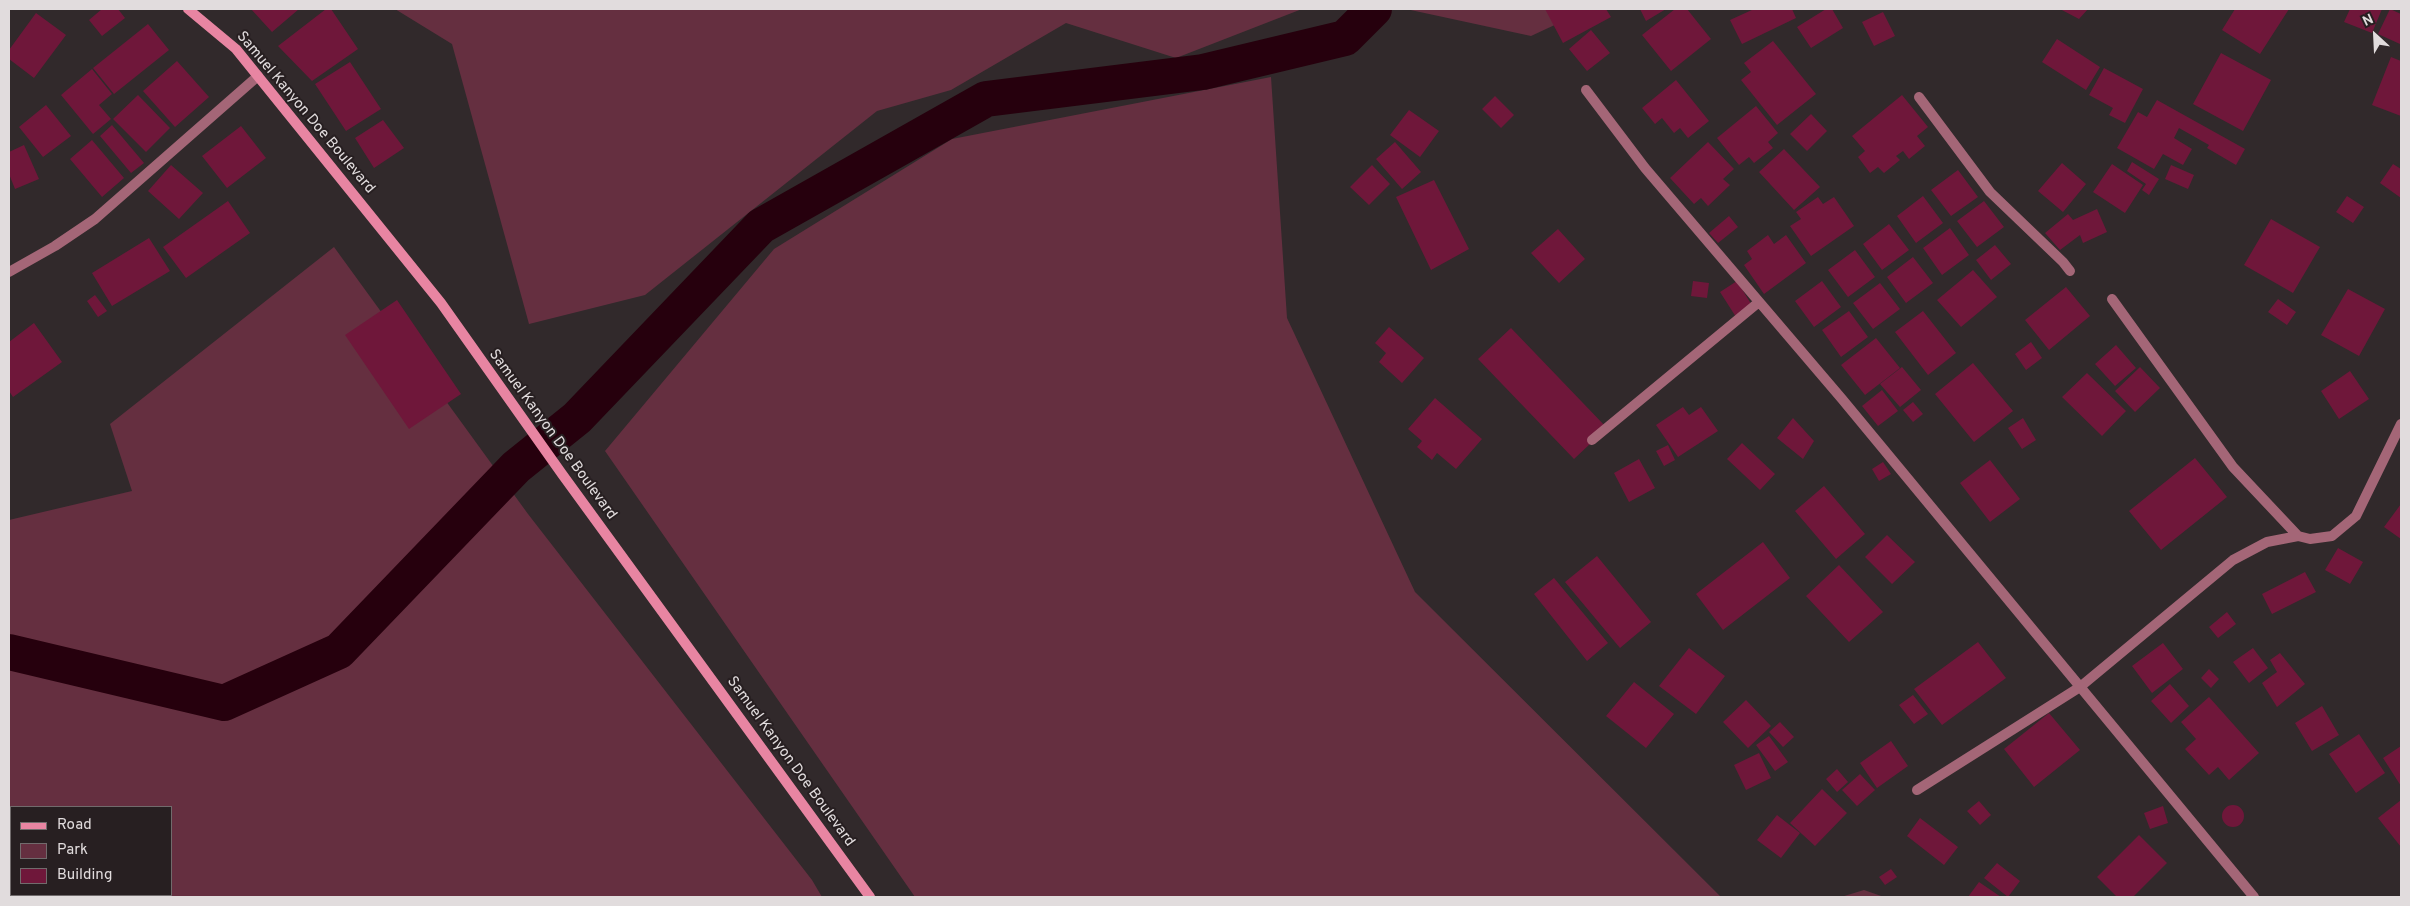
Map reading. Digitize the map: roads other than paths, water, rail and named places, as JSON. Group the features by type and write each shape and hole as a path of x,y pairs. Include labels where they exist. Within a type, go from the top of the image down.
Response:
{"street":[{"name":"Samuel Kanyon Doe Boulevard","path":"188,9 236,49 441,303 562,474 870,897"},
{"path":"9,272 55,246 94,219 258,76"},
{"path":"1586,90 1645,168 1759,302 2254,897"},
{"path":"1919,97 1990,192 2064,262 2070,271"},
{"path":"2112,299 2233,467 2298,536"},
{"path":"1592,440 1759,302"},
{"path":"1917,790 2080,687 2233,560 2267,542 2298,536 2310,539 2332,536 2356,516 2401,424"}],"waterway":[{"path":"9,652 224,703 339,651 516,467 577,418 761,226 986,99 1203,72 1345,38 1374,9"}]}
